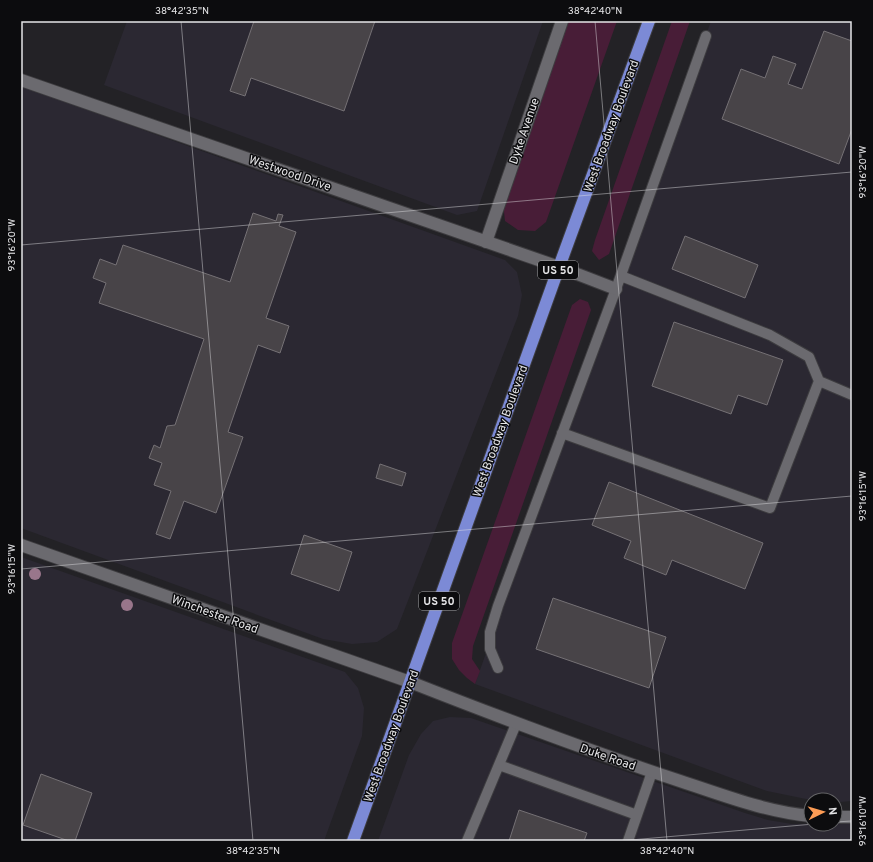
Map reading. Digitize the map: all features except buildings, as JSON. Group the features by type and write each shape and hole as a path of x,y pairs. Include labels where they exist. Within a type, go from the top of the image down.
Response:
{"highway":[{"name":"West Broadway Boulevard","path":"353,841 649,21"}],"street":[{"name":"Dyke Avenue","path":"486,242 562,21"},
{"name":"Westwood Drive","path":"21,80 616,288"},
{"name":"Winchester Road","path":"21,545 410,682"},
{"name":"Duke Road","path":"410,682 516,724 652,772 779,812 803,815"}],"lane":[{"path":"498,668 490,649 490,632 498,606 621,276 706,36"},
{"path":"562,433 770,508 819,381 809,357 770,335 621,276"},
{"path":"819,381 852,394"},
{"path":"467,841 516,724"},
{"path":"499,764 637,815"},
{"path":"628,841 652,772"}],"shaded area":[{"path":"127,21 543,21 477,211 457,215 104,85"},
{"path":"568,21 617,21 546,222 535,231 518,230 505,221 503,202"},
{"path":"672,21 690,21 609,254 599,260 592,251 595,240"},
{"path":"711,21 852,21 852,801 843,802 843,792 803,792 803,798 767,791 475,684"},
{"path":"21,86 505,260 517,272 522,295 518,316 397,629 377,642 352,644 323,639 21,528"},
{"path":"580,299 588,302 591,310 473,646 472,659 480,671 475,684 459,670 452,659 452,643 572,305"},
{"path":"21,557 345,672 358,688 364,708 362,736 324,841 21,841"},
{"path":"450,717 471,718 745,813 768,820 792,824 803,824 803,832 843,832 843,822 852,822 852,841 378,841 409,755 421,734 433,721"}]}
